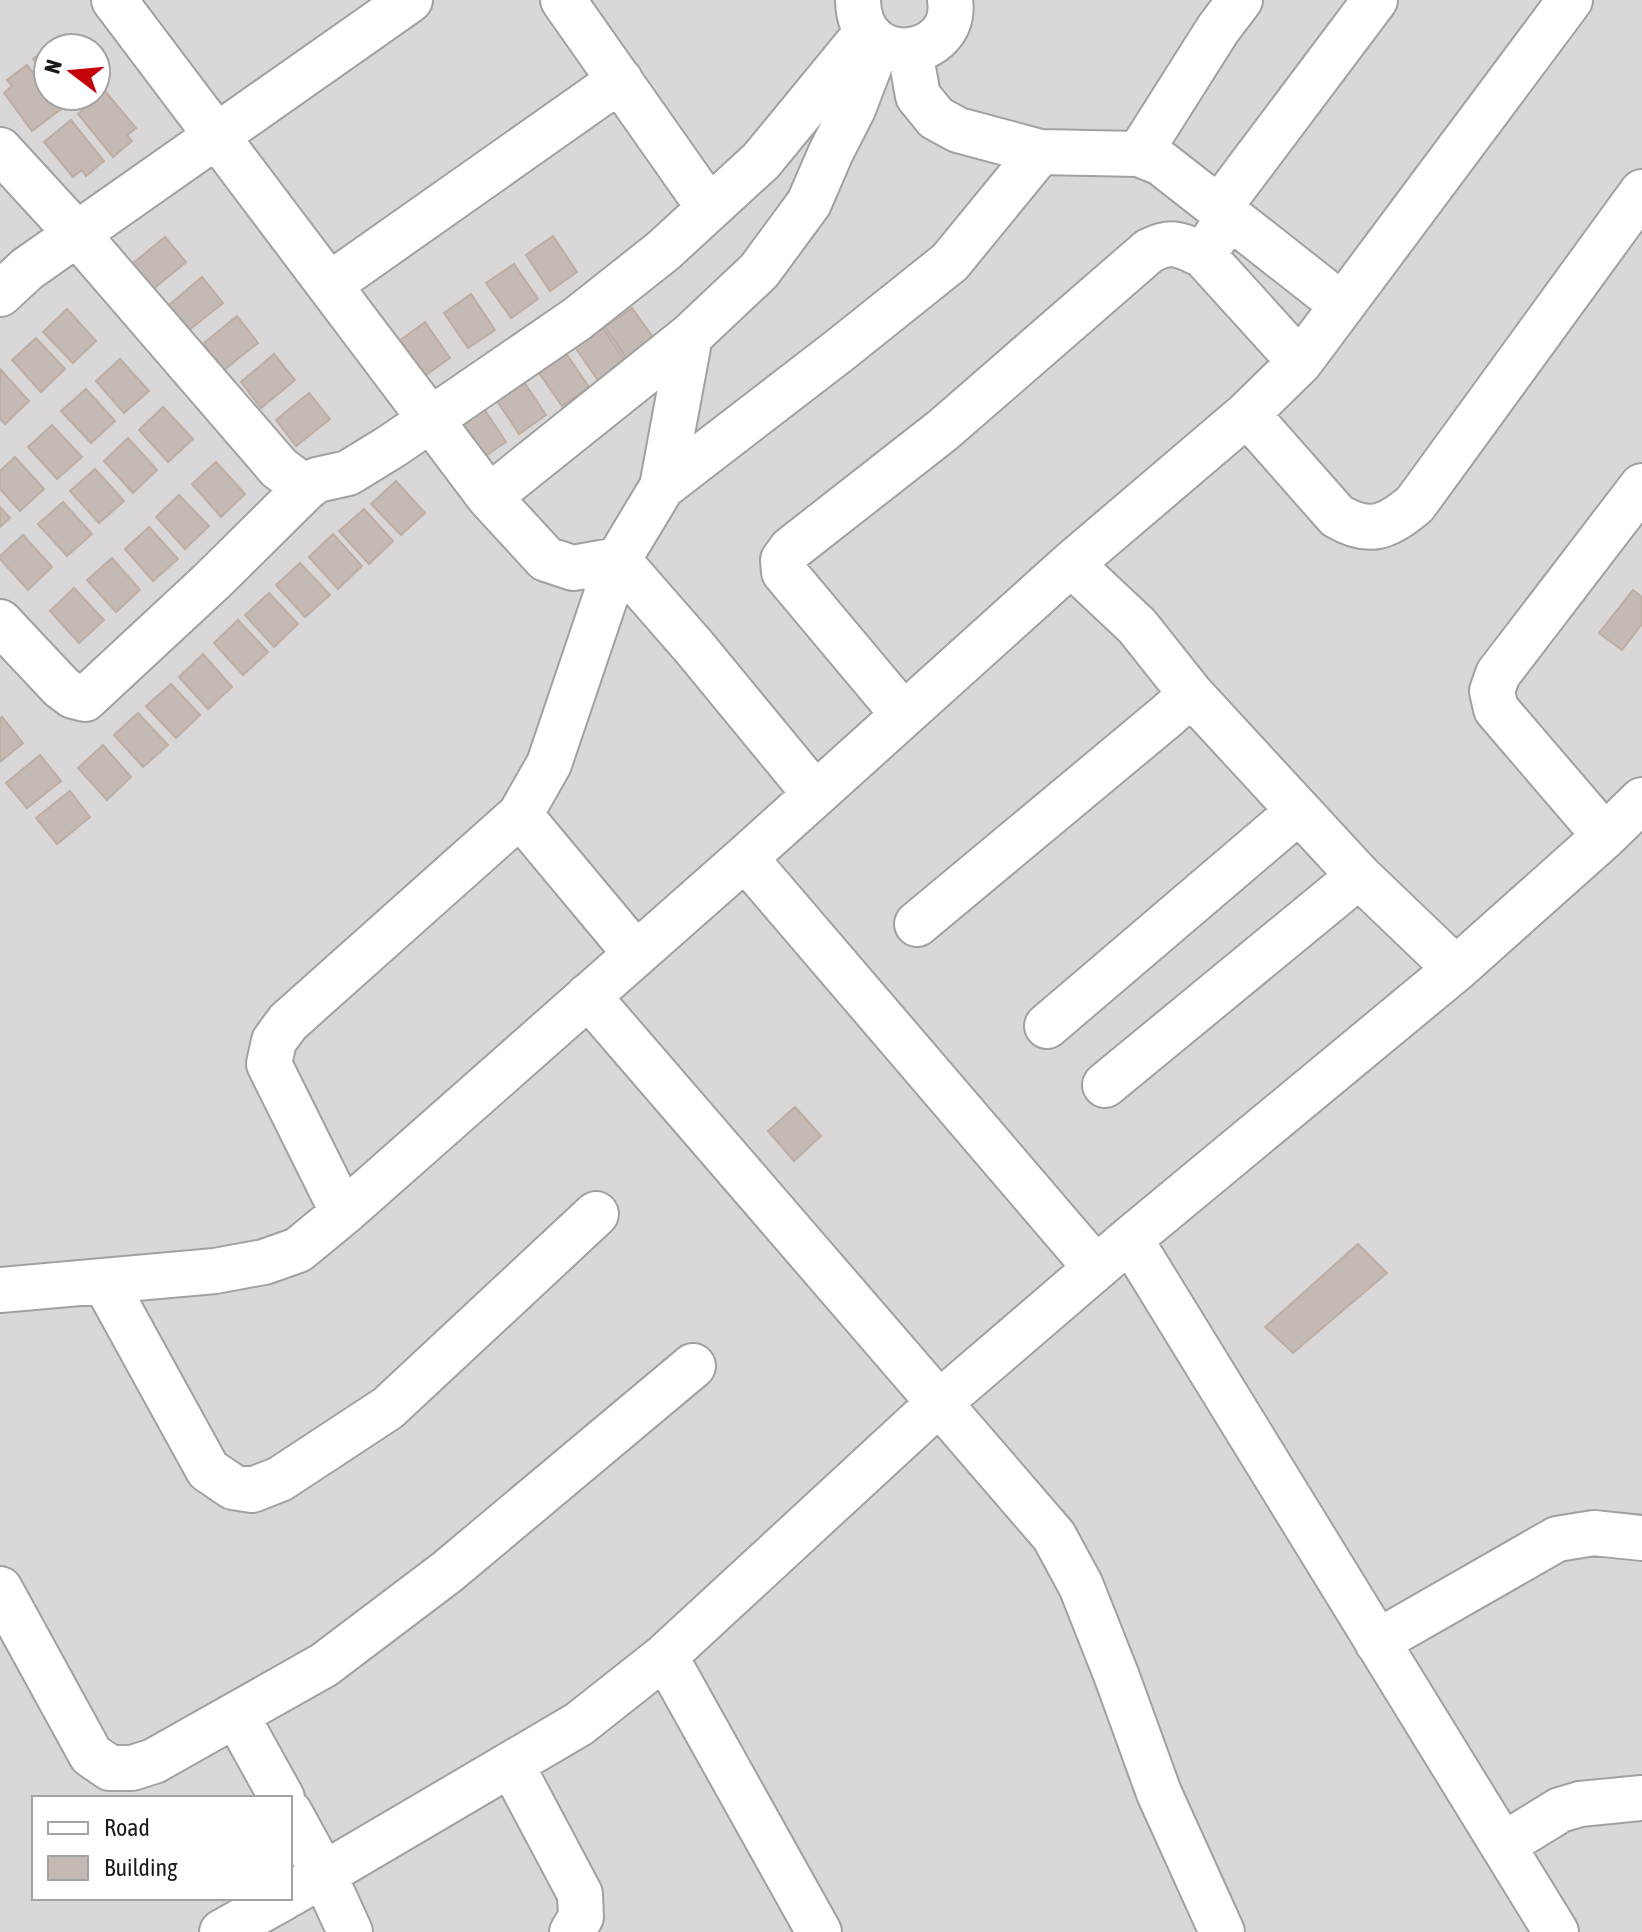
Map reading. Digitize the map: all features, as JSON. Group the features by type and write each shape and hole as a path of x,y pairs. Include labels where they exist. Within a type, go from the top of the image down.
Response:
{"street":[{"path":"114,0 489,497 546,559 573,568 618,560"},
{"path":"0,294 27,269 410,0"},
{"path":"563,0 709,208"},
{"path":"878,32 925,46 938,37 947,23 950,0"},
{"path":"1139,154 1218,29 1240,0"},
{"path":"1203,255 1226,215 1375,0"},
{"path":"0,1290 215,1271 264,1262 298,1250 745,858 1071,564 1247,414 1300,362 1570,0"},
{"path":"878,32 918,96 936,118 958,130 1040,152 1139,154 1161,163 1342,305"},
{"path":"0,622 61,687 73,696 85,699 306,488 317,480 348,473 392,446 577,319 663,251 761,161 878,32"},
{"path":"489,497 690,336 759,271 809,203 853,109 878,32"},
{"path":"329,285 620,80"},
{"path":"0,150 77,234 279,468 306,488"},
{"path":"662,487 950,262 1040,152"},
{"path":"1247,414 1337,516 1351,525 1370,528 1396,520 1415,504 1642,192"},
{"path":"903,714 784,572 783,560 791,549 943,430 1149,251 1163,244 1179,244 1203,255 1300,362"},
{"path":"343,1213 269,1064 274,1041 288,1022 520,815 549,764 618,560 662,487 690,336"},
{"path":"1605,836 1496,709 1492,691 1498,674 1642,486"},
{"path":"618,560 815,794"},
{"path":"1071,564 1137,626 1191,694 1359,876 1456,969"},
{"path":"917,924 1191,694"},
{"path":"307,1885 579,1724 665,1656 939,1403 1130,1239 1456,969 1642,800"},
{"path":"1047,1026 1299,811"},
{"path":"520,815 636,954"},
{"path":"745,858 1096,1268"},
{"path":"1105,1085 1359,876"},
{"path":"588,996 1054,1536 1081,1586 1159,1793 1222,1932"},
{"path":"104,1281 208,1470 233,1487 252,1490 280,1479 388,1408 596,1214"},
{"path":"1130,1239 1556,1932"},
{"path":"0,1589 91,1755 110,1768 132,1768 154,1761 324,1665 447,1572 693,1366"},
{"path":"1377,1642 1557,1539 1594,1533 1642,1538"},
{"path":"665,1656 819,1932"},
{"path":"236,1715 281,1796"},
{"path":"511,1764 580,1894 581,1917 572,1932"},
{"path":"1503,1845 1560,1810 1580,1804 1642,1798"},
{"path":"292,1821 307,1885 350,1932"},
{"path":"222,1932 279,1900"}],"shaded area":[{"path":"0,0 1642,0 1642,1932 0,1932"}],"building":[{"path":"27,65 32,71 32,112 57,112 32,131 4,93 12,86 7,80"},
{"path":"112,99 136,128 127,135 132,141 113,157 78,114 112,112"},
{"path":"71,120 104,161 86,176 82,170 73,177 44,142"},
{"path":"553,236 577,272 550,291 526,255"},
{"path":"165,237 186,262 152,290 132,264"},
{"path":"514,264 538,299 511,318 486,283"},
{"path":"202,277 223,303 189,330 169,305"},
{"path":"471,294 495,330 468,348 444,313"},
{"path":"632,308 657,343 629,362 605,327"},
{"path":"67,309 96,341 73,363 43,332"},
{"path":"237,316 258,343 224,370 203,344"},
{"path":"425,322 450,358 423,377 398,342"},
{"path":"603,328 627,364 599,382 575,347"},
{"path":"36,338 65,369 41,392 12,360"},
{"path":"565,352 589,387 562,406 537,370"},
{"path":"274,354 295,380 261,408 241,382"},
{"path":"120,359 149,391 124,413 96,381"},
{"path":"0,369 29,401 5,424 0,419"},
{"path":"522,379 546,415 519,434 495,398"},
{"path":"86,389 115,421 91,443 61,411"},
{"path":"309,393 330,419 296,446 276,420"},
{"path":"482,406 506,442 479,460 455,425"},
{"path":"163,407 193,439 168,462 139,430"},
{"path":"52,425 82,457 57,479 28,447"},
{"path":"128,438 157,470 133,493 104,461"},
{"path":"15,457 44,489 20,511 0,489 0,471"},
{"path":"216,462 245,494 221,517 192,484"},
{"path":"95,469 124,501 99,523 70,491"},
{"path":"396,481 425,513 401,535 371,504"},
{"path":"179,495 209,526 185,549 156,517"},
{"path":"63,502 92,534 67,556 38,524"},
{"path":"0,507 10,518 0,527"},
{"path":"364,509 393,541 369,564 339,531"},
{"path":"149,527 178,559 153,581 125,549"},
{"path":"333,534 362,566 338,589 309,557"},
{"path":"23,535 52,567 28,590 0,559"},
{"path":"112,558 140,590 116,612 87,580"},
{"path":"300,563 330,595 305,617 276,585"},
{"path":"74,588 104,620 79,643 50,611"},
{"path":"1633,590 1642,597 1642,624 1622,650 1599,633"},
{"path":"269,593 298,624 274,647 245,615"},
{"path":"238,620 268,652 243,675 214,643"},
{"path":"203,654 232,687 208,709 179,677"},
{"path":"171,684 200,715 176,738 146,706"},
{"path":"138,713 168,745 143,767 114,735"},
{"path":"0,718 23,743 0,762"},
{"path":"103,745 131,777 107,800 78,768"},
{"path":"40,755 61,781 27,808 6,783"},
{"path":"70,791 90,817 57,844 36,818"},
{"path":"795,1107 821,1136 794,1161 768,1131"},
{"path":"1358,1244 1387,1273 1293,1353 1265,1327"}]}
